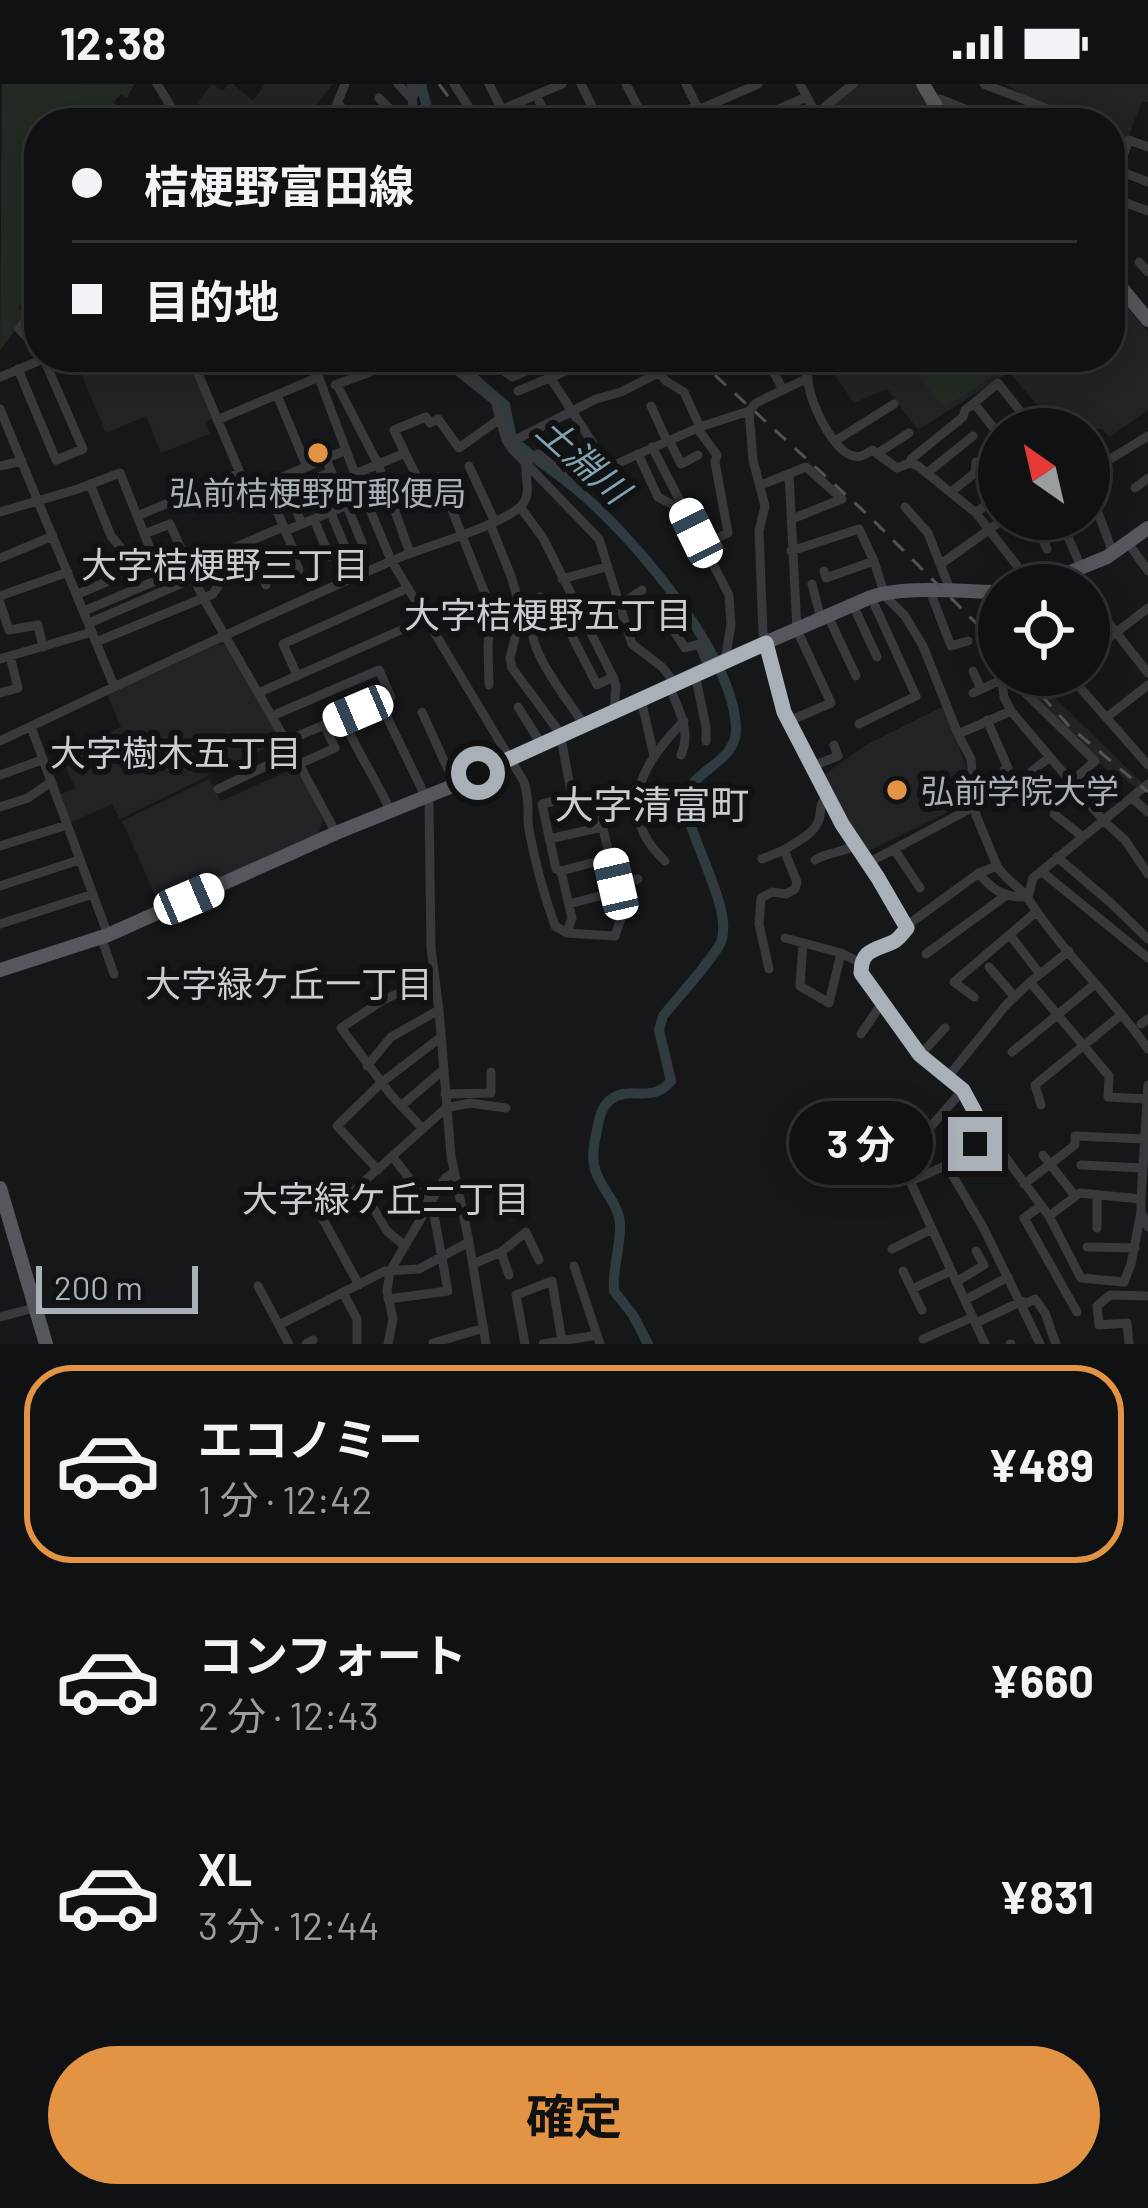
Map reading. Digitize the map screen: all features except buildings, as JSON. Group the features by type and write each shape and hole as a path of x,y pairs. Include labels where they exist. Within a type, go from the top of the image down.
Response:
{"main road":[{"path":"923,84 938,108"},
{"path":"1125,292 1148,320"},
{"path":"1086,564 1113,553 1148,528"},
{"path":"0,970 104,936 878,594 978,592"},
{"path":"1,1194 46,1344"}],"street":[{"path":"335,108 344,84"},
{"path":"398,84 412,99 414,108"},
{"path":"411,84 412,99"},
{"path":"490,84 510,106"},
{"path":"510,106 517,84"},
{"path":"505,108 562,84"},
{"path":"686,84 698,108 758,84"},
{"path":"800,84 812,108"},
{"path":"824,108 853,84"},
{"path":"984,84 1048,108"},
{"path":"536,95 542,108"},
{"path":"781,108 807,97"},
{"path":"379,98 389,108"},
{"path":"933,102 940,99 962,108"},
{"path":"338,101 343,108"},
{"path":"1126,148 1129,140 1148,148"},
{"path":"1139,262 1148,272"},
{"path":"0,377 24,367"},
{"path":"18,370 56,460 83,449 51,372"},
{"path":"137,516 240,473 197,372"},
{"path":"318,372 364,499 392,560 528,795 527,823 551,916 568,933 615,936 623,913 596,799"},
{"path":"324,389 370,372"},
{"path":"459,372 495,401 506,440 531,460 599,539 632,644 662,667 672,685 684,721 686,746 680,755"},
{"path":"546,372 608,467"},
{"path":"518,391 566,372"},
{"path":"774,372 783,390"},
{"path":"808,372 821,420 848,454 855,457 872,450 897,468 910,463 998,383 1018,408"},
{"path":"531,460 580,479 698,427 749,411 811,372"},
{"path":"517,439 658,373 684,392 698,427 717,454 728,533 716,539 719,548 707,555"},
{"path":"218,420 320,377"},
{"path":"337,385 378,464 410,553"},
{"path":"277,395 307,467"},
{"path":"974,403 978,408"},
{"path":"836,441 895,404"},
{"path":"651,406 681,464 698,455"},
{"path":"0,409 114,686"},
{"path":"749,411 753,460 765,506 759,530 763,633 784,712 827,796 907,928"},
{"path":"417,477 394,430 426,417 430,423 438,419 459,448 501,418"},
{"path":"878,453 909,433"},
{"path":"927,473 973,436"},
{"path":"1110,459 1148,436"},
{"path":"652,447 729,595 731,625 712,666 706,741"},
{"path":"299,570 266,484 346,450"},
{"path":"355,474 405,453"},
{"path":"638,454 658,497 686,511"},
{"path":"326,459 339,490"},
{"path":"0,742 392,560 492,522 520,507 528,492 524,468 531,460"},
{"path":"0,466 22,461"},
{"path":"951,492 975,473 976,462"},
{"path":"910,463 978,516"},
{"path":"470,466 493,518 490,526 520,610 490,625"},
{"path":"761,485 806,467 842,499 791,519"},
{"path":"0,512 120,472 155,561 77,594"},
{"path":"300,485 331,472"},
{"path":"789,474 797,630 831,703 789,721"},
{"path":"283,477 302,524"},
{"path":"439,477 491,609 489,685"},
{"path":"1136,488 1148,478"},
{"path":"314,480 345,547"},
{"path":"89,484 111,536 126,554"},
{"path":"0,693 18,688 5,658 90,627 130,598 364,499"},
{"path":"347,506 362,543"},
{"path":"520,507 543,538 613,676 614,711"},
{"path":"905,507 928,533 951,592"},
{"path":"314,519 329,556"},
{"path":"144,534 170,524 202,598 336,833"},
{"path":"791,551 859,529 874,561 878,594 916,696 859,724"},
{"path":"0,558 53,536"},
{"path":"941,564 978,536"},
{"path":"998,540 1018,564"},
{"path":"1043,540 1047,548"},
{"path":"1108,540 1113,553"},
{"path":"1128,543 1148,571"},
{"path":"90,627 141,624 213,594 224,577 290,548"},
{"path":"824,571 826,578 874,561"},
{"path":"257,563 266,585"},
{"path":"562,579 606,567"},
{"path":"43,646 38,625 9,630 0,599 68,572"},
{"path":"812,584 856,676"},
{"path":"297,675 283,644 408,588"},
{"path":"618,606 642,590"},
{"path":"929,592 951,646 968,641"},
{"path":"878,594 905,616 923,646 971,759 976,815 1003,877 1028,897 1121,1015 1142,1024 1148,1048"},
{"path":"540,597 532,625 536,651 584,725"},
{"path":"130,598 141,624"},
{"path":"574,602 558,609 597,685 613,676"},
{"path":"853,605 877,657"},
{"path":"1110,637 1148,608"},
{"path":"663,614 685,648 700,644 712,666"},
{"path":"258,693 426,619"},
{"path":"1110,624 1148,674"},
{"path":"532,625 516,634 512,668 561,736 572,797"},
{"path":"272,716 379,670 391,697 286,741"},
{"path":"973,671 978,690"},
{"path":"1107,717 1148,685"},
{"path":"1004,696 1011,711 1148,874"},
{"path":"1024,696 1095,761 1070,782"},
{"path":"1088,696 1148,765"},
{"path":"641,699 654,755"},
{"path":"518,707 542,745"},
{"path":"958,734 1011,711"},
{"path":"422,712 455,784"},
{"path":"386,715 428,804 429,914 446,1108 453,1173 486,1344"},
{"path":"988,720 1008,768 1004,770"},
{"path":"665,861 647,844 637,810 654,755 684,721"},
{"path":"299,764 335,748 324,724"},
{"path":"31,727 92,894 114,974"},
{"path":"348,730 390,810"},
{"path":"813,766 838,756 834,745"},
{"path":"218,789 293,753"},
{"path":"997,799 1025,797 1032,771 1050,757"},
{"path":"0,775 42,760"},
{"path":"1011,781 1013,795"},
{"path":"0,807 28,798 51,782"},
{"path":"1028,897 1029,886 1041,871 1148,784"},
{"path":"762,859 814,830 827,796"},
{"path":"610,858 556,869 542,804 572,797 621,800"},
{"path":"1132,797 1148,812"},
{"path":"868,863 975,806"},
{"path":"1054,814 1084,836"},
{"path":"0,846 67,825"},
{"path":"550,839 602,826"},
{"path":"815,860 856,845"},
{"path":"894,849 920,888"},
{"path":"1138,858 1148,849"},
{"path":"769,969 758,910 765,894 795,889 797,882 784,850"},
{"path":"1057,857 1148,939"},
{"path":"0,886 79,860"},
{"path":"997,866 979,873 893,942 869,953 861,963 864,979 920,1055 963,1090 983,1127 1049,1216 1081,1278 1124,1282"},
{"path":"561,871 572,918 568,933"},
{"path":"1041,871 1148,958"},
{"path":"979,873 1005,896 1028,897"},
{"path":"568,904 638,879"},
{"path":"0,924 92,894"},
{"path":"926,954 1005,896"},
{"path":"974,997 954,982 1036,912"},
{"path":"1010,935 1040,974"},
{"path":"785,938 861,963"},
{"path":"803,943 800,986 829,1003 841,953"},
{"path":"947,1078 1014,996 1069,951"},
{"path":"989,968 1014,996"},
{"path":"423,1129 367,1066 341,1028 374,1005 434,978"},
{"path":"1030,982 1109,1076 1108,1097 1147,1099"},
{"path":"1012,1052 1095,984"},
{"path":"861,1034 882,1003"},
{"path":"367,1066 391,1036 439,1010"},
{"path":"1041,1105 1035,1085 1121,1015"},
{"path":"920,1055 945,1028"},
{"path":"378,1170 337,1126 441,1036"},
{"path":"401,1106 442,1070"},
{"path":"446,1094 491,1094 491,1072"},
{"path":"1129,1344 1127,1323 1100,1325 1097,1306 1124,1282 1135,1248 1142,1212 1148,1084"},
{"path":"914,1132 924,1134 963,1090"},
{"path":"359,1285 320,1214 340,1203 446,1108 470,1103 506,1108"},
{"path":"983,1127 975,1144 910,1181 986,1344"},
{"path":"1024,1184 1047,1160 1075,1144 1076,1136 1146,1133"},
{"path":"388,1299 448,1291 432,1204 393,1157"},
{"path":"1047,1160 1075,1196"},
{"path":"946,1164 1040,1344"},
{"path":"1081,1165 1145,1167"},
{"path":"388,1344 393,1319 387,1283 390,1271 445,1178 453,1173"},
{"path":"360,1186 388,1231 405,1246"},
{"path":"1049,1216 1080,1193 1141,1199"},
{"path":"1097,1195 1097,1228"},
{"path":"1041,1206 1024,1218 1077,1312"},
{"path":"1142,1212 1148,1226"},
{"path":"892,1250 932,1229"},
{"path":"473,1264 501,1252 526,1232 539,1260"},
{"path":"279,1325 385,1271 419,1269 469,1242"},
{"path":"1087,1247 1135,1248"},
{"path":"912,1289 984,1265 976,1251"},
{"path":"501,1252 509,1275"},
{"path":"543,1344 598,1339 574,1266"},
{"path":"903,1270 922,1310"},
{"path":"964,1300 1008,1276"},
{"path":"525,1344 516,1295 552,1281 562,1341"},
{"path":"258,1286 289,1344"},
{"path":"343,1293 357,1319 357,1344"},
{"path":"1110,1295 1148,1296"},
{"path":"923,1339 1035,1298 1046,1313 1056,1344"},
{"path":"0,1318 34,1308"},
{"path":"433,1343 484,1328"}],"shaded area":[{"path":"2,84 134,84 127,98 121,94 114,102 119,108 24,108 24,301 18,308 24,319 0,350"},
{"path":"212,84 223,91 233,84 253,101 265,84 333,84 314,108 203,108 197,103"},
{"path":"855,84 917,84 933,108 829,108"},
{"path":"1003,84 1148,84 1148,102 1142,102 1125,145 1125,108 1050,108"},
{"path":"1125,304 1148,332 1148,410 1110,437 1110,408 1040,408 1009,372 1125,372"},
{"path":"80,372 194,372 213,418 206,422 210,434 161,453 146,416 106,433"},
{"path":"832,372 1009,372 918,430 887,389 854,403"},
{"path":"915,372 1000,372 944,408"},
{"path":"218,644 226,646 282,741 120,819 112,804 70,823 59,795 75,788 61,757 121,727 107,695"},
{"path":"1036,696 1053,696 1143,784 1137,788 1115,771 1111,774"},
{"name":"弘前学院大学","path":"944,706 966,766 966,803 865,853 820,778 864,746"},
{"path":"297,767 323,820 318,835 161,908 122,821 209,779 221,801"}],"waterway":[{"name":"土淵川","path":"421,84 427,108"},
{"name":"土淵川","path":"469,372 505,405 512,439 606,516 655,571 702,637 732,702 733,743 693,783 686,803 722,914 720,944 663,1016 659,1030 671,1081 656,1092 610,1100 601,1115 594,1149 596,1172 620,1224 614,1291 648,1344"}],"railway":[{"path":"439,84 457,108"},
{"path":"711,372 868,515 978,625"},
{"path":"1042,696 1070,727 1148,792"}],"place":[{"name":"弘前桔梗野町郵便局","path":"318,453"},
{"name":"弘前学院大学","path":"897,790"}],"district":[{"name":"大字桔梗野三丁目","path":"225,563"},
{"name":"大字桔梗野五丁目","path":"548,613"},
{"name":"大字樹木五丁目","path":"176,751"},
{"name":"大字清富町","path":"652,803"},
{"name":"大字緑ケ丘一丁目","path":"289,982"},
{"name":"大字緑ケ丘二丁目","path":"386,1197"}],"route":[{"path":"478,773 766,643 784,712 842,824 907,928 893,942 869,953 861,963 861,973 920,1055 966,1094 983,1127 975,1144"}]}
